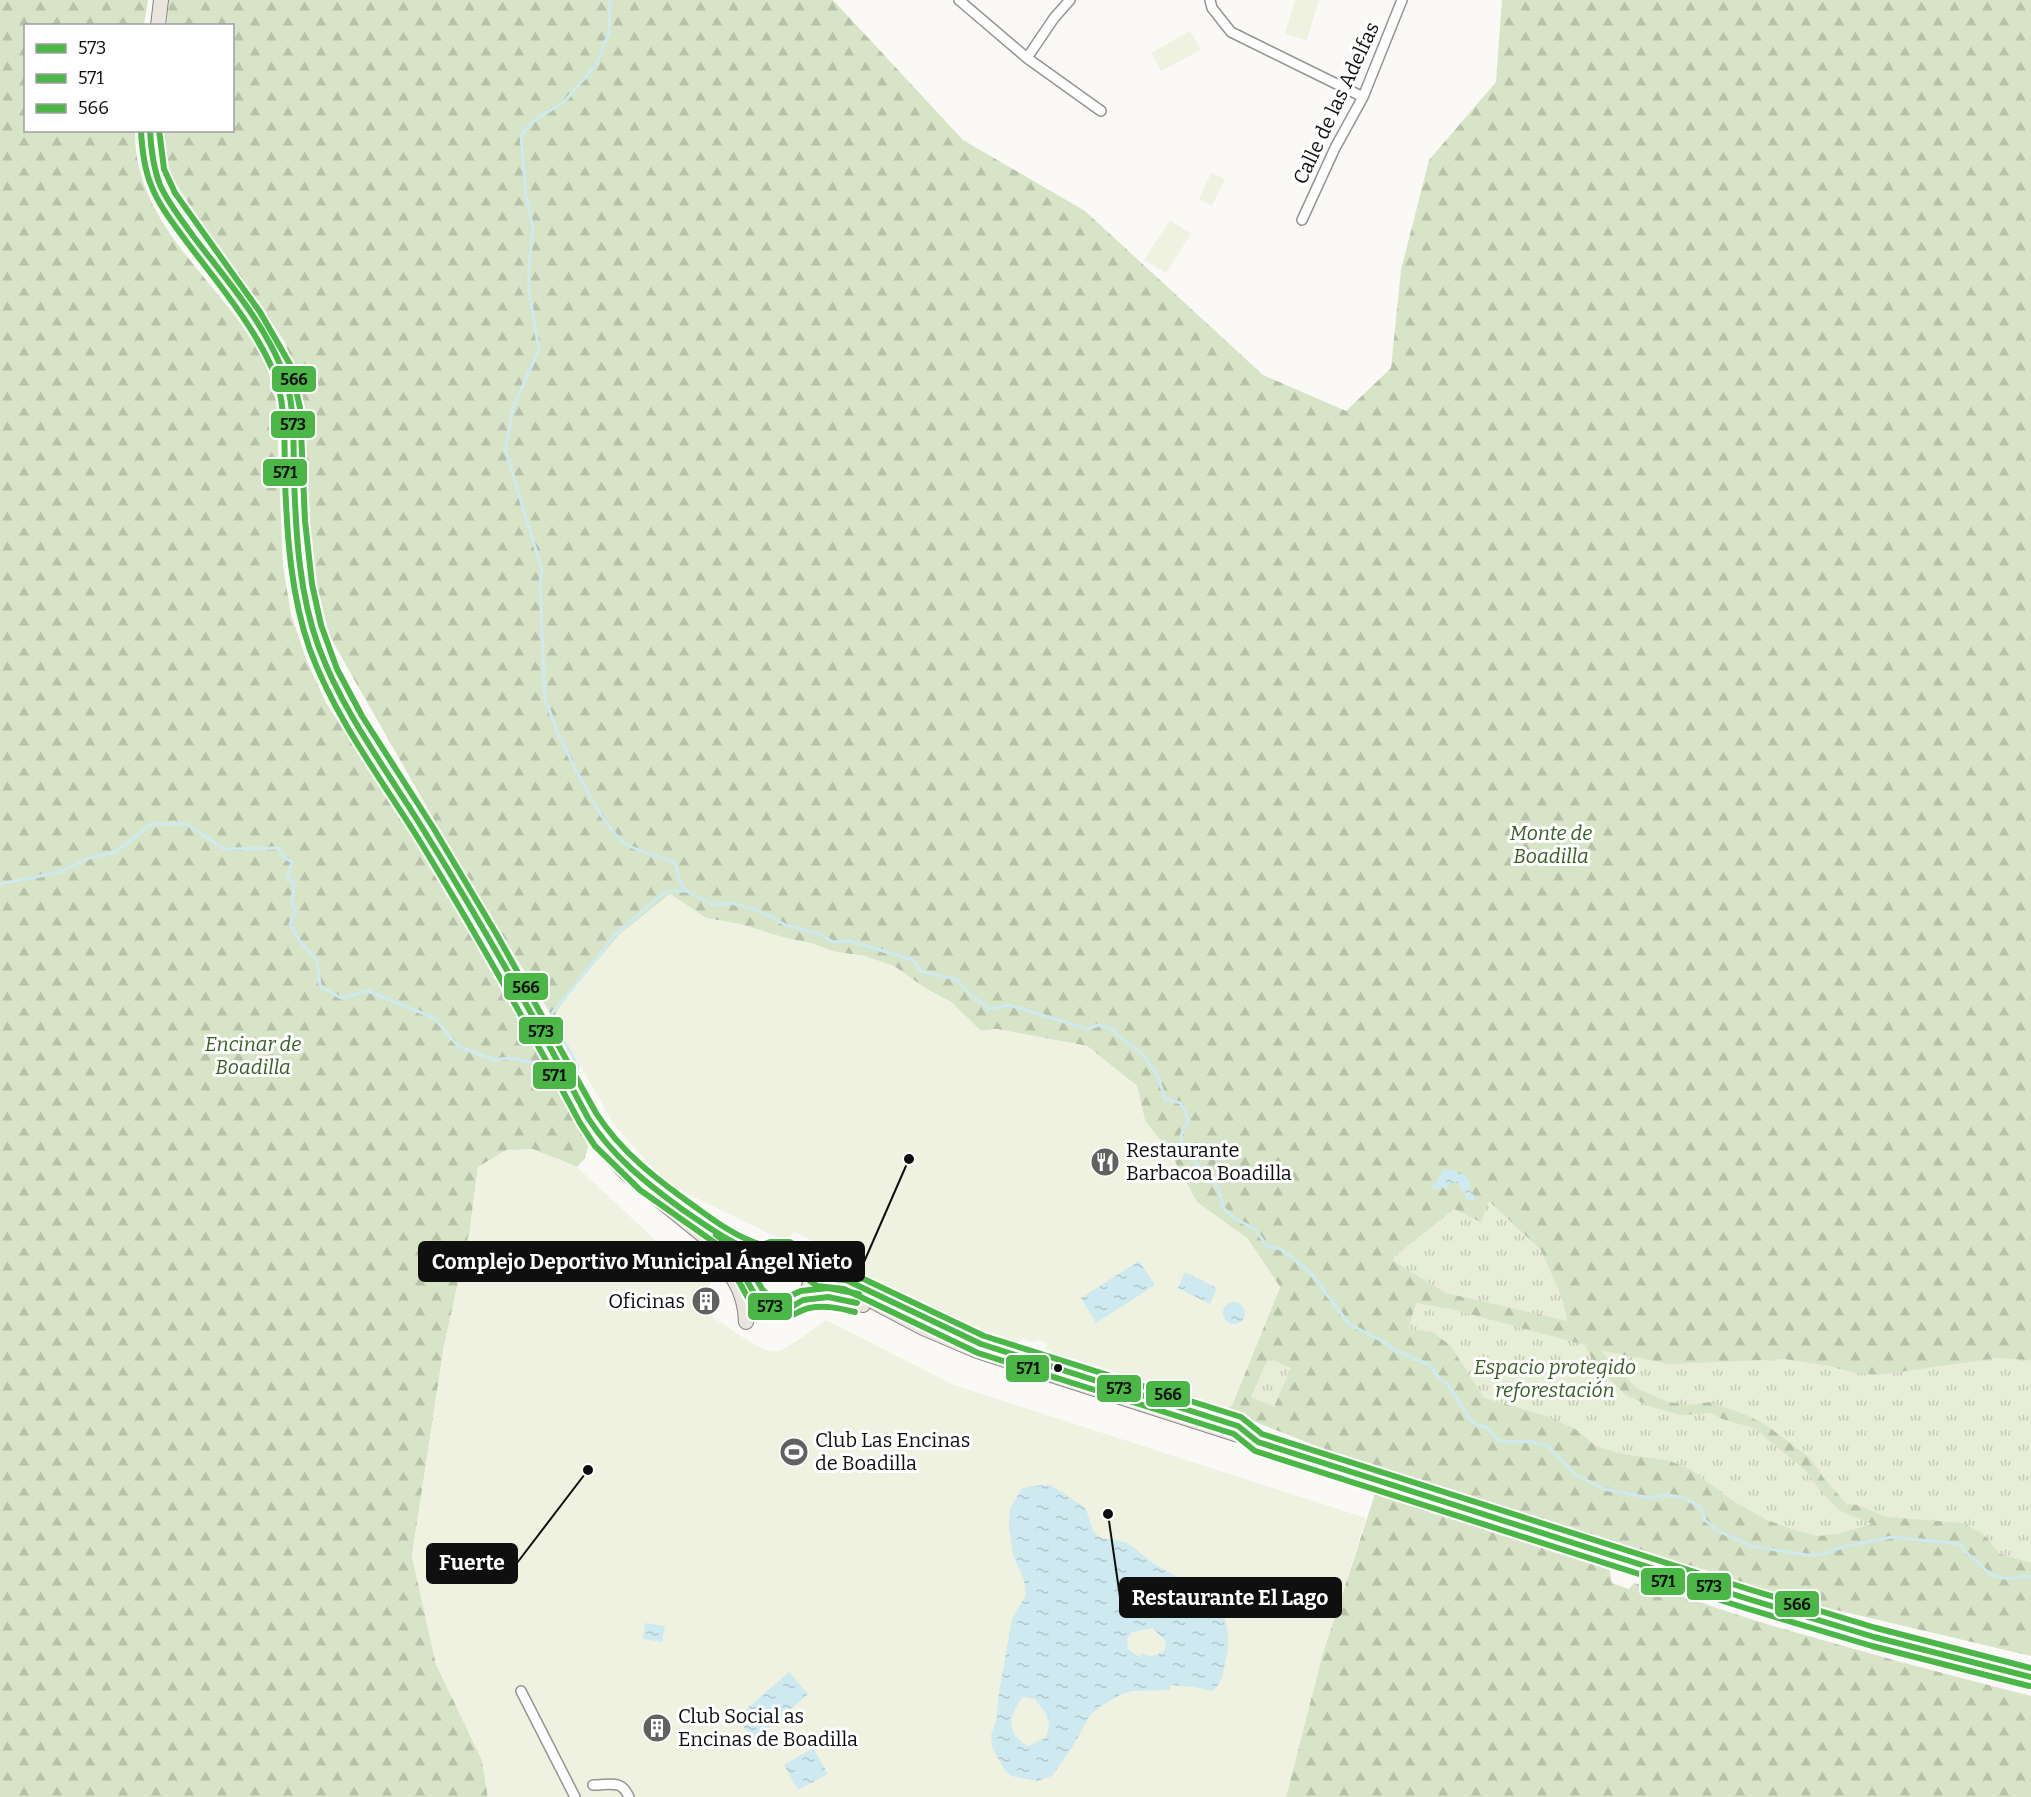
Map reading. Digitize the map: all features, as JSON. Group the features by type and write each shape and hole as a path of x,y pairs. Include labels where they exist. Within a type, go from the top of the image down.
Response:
{"main road":[{"path":"158,24 161,0"},
{"path":"150,132 151,157 167,199 255,322 284,376 292,430 300,573 318,646 333,683 487,934 614,1160 662,1210 714,1255 732,1275 739,1288 746,1312 746,1323"},
{"path":"602,1140 646,1183 698,1221 742,1248 763,1255"},
{"path":"626,1173 737,1263 759,1301 773,1308 788,1308 802,1300 828,1297 861,1304 977,1351 1621,1559 1874,1637 2031,1677"},
{"path":"753,1290 750,1283 753,1267 763,1255 771,1251 788,1250 803,1260 808,1269 810,1285 802,1300"},
{"path":"808,1269 832,1286 872,1301 923,1328"}],"street":[{"path":"959,0 1027,58 1101,111"},
{"path":"1027,58 1054,18 1070,0"},
{"path":"1210,0 1212,8 1231,32 1363,97"},
{"name":"Calle de las Adelfas","path":"1302,220 1335,148 1363,97 1402,0"},
{"path":"521,1691 575,1797"},
{"path":"593,1785 619,1784 626,1789 629,1797"}],"green space":[{"name":"Encinar de Boadilla","path":"0,0 148,0 144,24 24,24 24,132 135,132 138,164 148,195 163,223 243,326 260,353 268,371 276,401 283,566 291,614 306,659 326,703 431,863 520,1009 567,1096 588,1147 585,1158 577,1167 556,1158 478,1167 470,1229 444,1346 412,1556 436,1664 482,1760 488,1797 0,1797"},
{"name":"Monte de Boadilla","path":"169,0 833,0 963,140 1085,211 1263,375 1346,411 1391,368 1401,270 1429,160 1496,82 1502,0 2031,0 2031,1656 1756,1591 1512,1512 1405,1481 1225,1410 1232,1405 1280,1287 1247,1238 1197,1203 1169,1151 1145,1121 1137,1086 1087,1046 996,1029 981,1031 951,1002 865,956 836,952 739,924 706,918 670,894 619,935 569,994 553,1018 461,867 330,637 308,552 308,466 300,406 285,342 196,215 165,166 163,132 234,132 234,24 167,24"},
{"path":"1295,0 1319,0 1307,40 1285,34"},
{"path":"1190,31 1201,50 1161,71 1151,53"},
{"path":"1211,173 1225,179 1212,206 1199,199"},
{"path":"1170,220 1191,234 1166,273 1144,260"},
{"path":"670,894 706,918 739,924 836,952 865,956 894,966 931,992 951,1002 981,1031 996,1029 1087,1046 1137,1086 1145,1121 1169,1151 1197,1202 1247,1238 1280,1287 1232,1405 1225,1410 1209,1411 1044,1353 1047,1343 1040,1340 1031,1342 1022,1338 1017,1348 921,1309 810,1254 815,1242 794,1232 787,1242 665,1183 613,1123 553,1018 569,994 619,935"},
{"name":"Club Las Encinas de Boadilla","path":"533,1149 577,1167 666,1250 708,1266 713,1318 763,1349 778,1351 783,1349 826,1320 954,1385 1366,1518 1322,1656 1286,1797 488,1797 482,1760 436,1664 412,1556 444,1346 470,1229 478,1167 506,1150"},
{"name":"Espacio protegido reforestación","path":"1489,1201 1541,1250 1563,1300 1567,1321 1446,1293 1393,1261 1394,1257 1454,1209 1481,1222"},
{"name":"Espacio protegido reforestación","path":"1416,1303 1451,1309 1585,1345 1591,1357 1625,1394 1652,1407 1680,1415 1712,1413 1722,1419 1754,1428 1806,1471 1839,1510 1872,1524 1837,1534 1818,1536 1794,1530 1767,1520 1733,1501 1691,1470 1670,1461 1618,1453 1596,1446 1575,1429 1550,1417 1484,1398 1450,1345 1432,1332 1408,1329"},
{"name":"Espacio protegido reforestación","path":"1600,1350 1669,1364 1784,1359 1878,1375 1997,1358 2031,1360 2031,1563 2000,1554 1984,1535 1964,1523 1887,1517 1857,1505 1847,1504 1825,1480 1810,1458 1766,1425 1710,1402 1689,1405 1656,1397 1635,1387"},
{"path":"1268,1358 1291,1368 1274,1407 1251,1397"},
{"path":"1375,1494 1610,1570 1612,1583 1629,1589 1634,1583 1651,1587 1753,1620 2031,1696 2031,1797 1286,1797 1322,1656"}],"water":[{"path":"1443,1170 1455,1170 1457,1174 1463,1174 1470,1181 1469,1191 1475,1198 1472,1201 1466,1198 1464,1191 1460,1190 1457,1183 1450,1183 1446,1190 1442,1187 1434,1190 1431,1187"},
{"path":"1139,1261 1155,1285 1096,1323 1081,1298"},
{"path":"1185,1272 1217,1288 1210,1304 1178,1288"},
{"path":"1234,1302 1242,1305 1245,1313 1242,1321 1234,1324 1226,1321 1223,1313 1226,1305"},
{"path":"1050,1485 1057,1489 1084,1507 1093,1530 1098,1536 1128,1543 1150,1561 1194,1586 1217,1607 1225,1620 1228,1635 1223,1674 1213,1691 1170,1685 1170,1690 1132,1691 1120,1695 1090,1715 1072,1748 1052,1776 1037,1781 1011,1776 1004,1769 992,1747 991,1735 996,1721 1012,1618 1026,1595 1024,1580 1013,1556 1009,1526 1010,1508 1023,1487 1025,1489 1030,1486","holes":["1152,1628 1166,1641 1165,1650 1154,1656 1142,1653 1139,1657 1128,1649 1127,1639 1132,1632","1023,1697 1035,1699 1049,1722 1045,1738 1028,1746 1015,1735 1011,1723 1014,1710"]},
{"path":"645,1623 665,1626 662,1642 643,1639"},
{"path":"789,1672 808,1694 755,1740 736,1718"},
{"path":"813,1748 828,1774 798,1790 784,1765"}],"waterway":[{"path":"610,0 609,33 596,65 564,102 533,121 521,135 526,197 533,228 529,292 539,350 514,405 505,449 542,570 540,583 545,702 578,774 614,833 633,848 675,862 679,880 686,891 714,905 731,903 750,908 785,925 820,934 833,942 850,941 913,960 920,971 956,979 989,1009 1009,1005 1088,1029 1098,1025 1113,1029 1148,1061 1158,1078 1165,1099 1181,1103 1189,1121 1183,1130 1182,1146 1214,1182 1220,1193 1223,1208 1236,1219 1255,1229 1267,1246 1281,1249 1311,1273 1349,1324 1384,1342 1396,1351 1430,1365 1449,1386 1470,1419 1476,1425 1486,1427 1498,1440 1547,1445 1576,1475 1604,1489 1650,1498 1667,1495 1682,1497 1699,1506 1705,1520 1716,1530 1751,1546 1807,1555 1824,1554 1842,1547 1892,1537 1960,1544 1991,1575 2008,1579 2026,1576 2031,1578"},
{"path":"0,884 60,872 92,857 116,852 151,824 187,824 224,849 278,848 285,858 292,862 287,876 294,884 292,903 296,911 290,924 299,940 317,960 320,986 341,998 368,991 434,1018 458,1046 494,1060 510,1058 536,1063 557,1077"},
{"path":"574,1074 577,1073 578,1066 551,1017 553,1012 615,935 661,895 668,891 686,891"}],"transit line":[{"name":"571","path":"141,132 147,172 158,200 176,228 244,319 273,370 281,396 284,424 287,523 294,588 310,650 321,676 346,725 421,843 482,947 580,1123 595,1146 640,1190 718,1245 738,1256 763,1264 785,1259 817,1286 844,1289 978,1353 1234,1434 1255,1451 1742,1607 1872,1646 2029,1686"},
{"name":"573","path":"150,132 154,165 163,192 253,316 282,369 290,395 293,423 296,521 303,586 312,628 329,673 354,720 448,869 489,939 588,1118 608,1145 643,1179 721,1236 763,1255 771,1251 787,1250 803,1260 808,1269 821,1278 846,1280 981,1344 1238,1426 1258,1442 1745,1598 1874,1637 2031,1677"},
{"name":"566","path":"159,132 164,169 175,193 260,312 291,366 300,408 305,521 312,584 321,625 337,669 362,716 434,829 497,935 596,1113 628,1152 653,1175 710,1218 744,1238 762,1245 770,1242 790,1242 809,1253 815,1263 824,1269 849,1272 984,1336 1241,1417 1262,1434 1748,1589 1876,1628 2031,1668"},
{"name":"566","path":"716,1235 744,1257 762,1289 770,1297 781,1300 801,1291 828,1288 859,1294"},
{"name":"573","path":"710,1242 737,1263 755,1295 766,1305 781,1309 803,1300 828,1297 857,1303"},
{"name":"571","path":"704,1249 730,1269 750,1301 762,1314 782,1318 815,1307 838,1308 855,1312"}],"place":[{"name":"Complejo Deportivo Municipal Ángel Nieto","path":"909,1159"},
{"name":"Restaurante Barbacoa Boadilla","path":"1105,1162"},
{"name":"Oficinas","path":"706,1301"},
{"name":"Club Las Encinas de Boadilla","path":"794,1452"},
{"name":"Fuerte","path":"588,1470"},
{"name":"Restaurante El Lago","path":"1108,1514"},
{"name":"Club Social as Encinas de Boadilla","path":"657,1728"}]}
